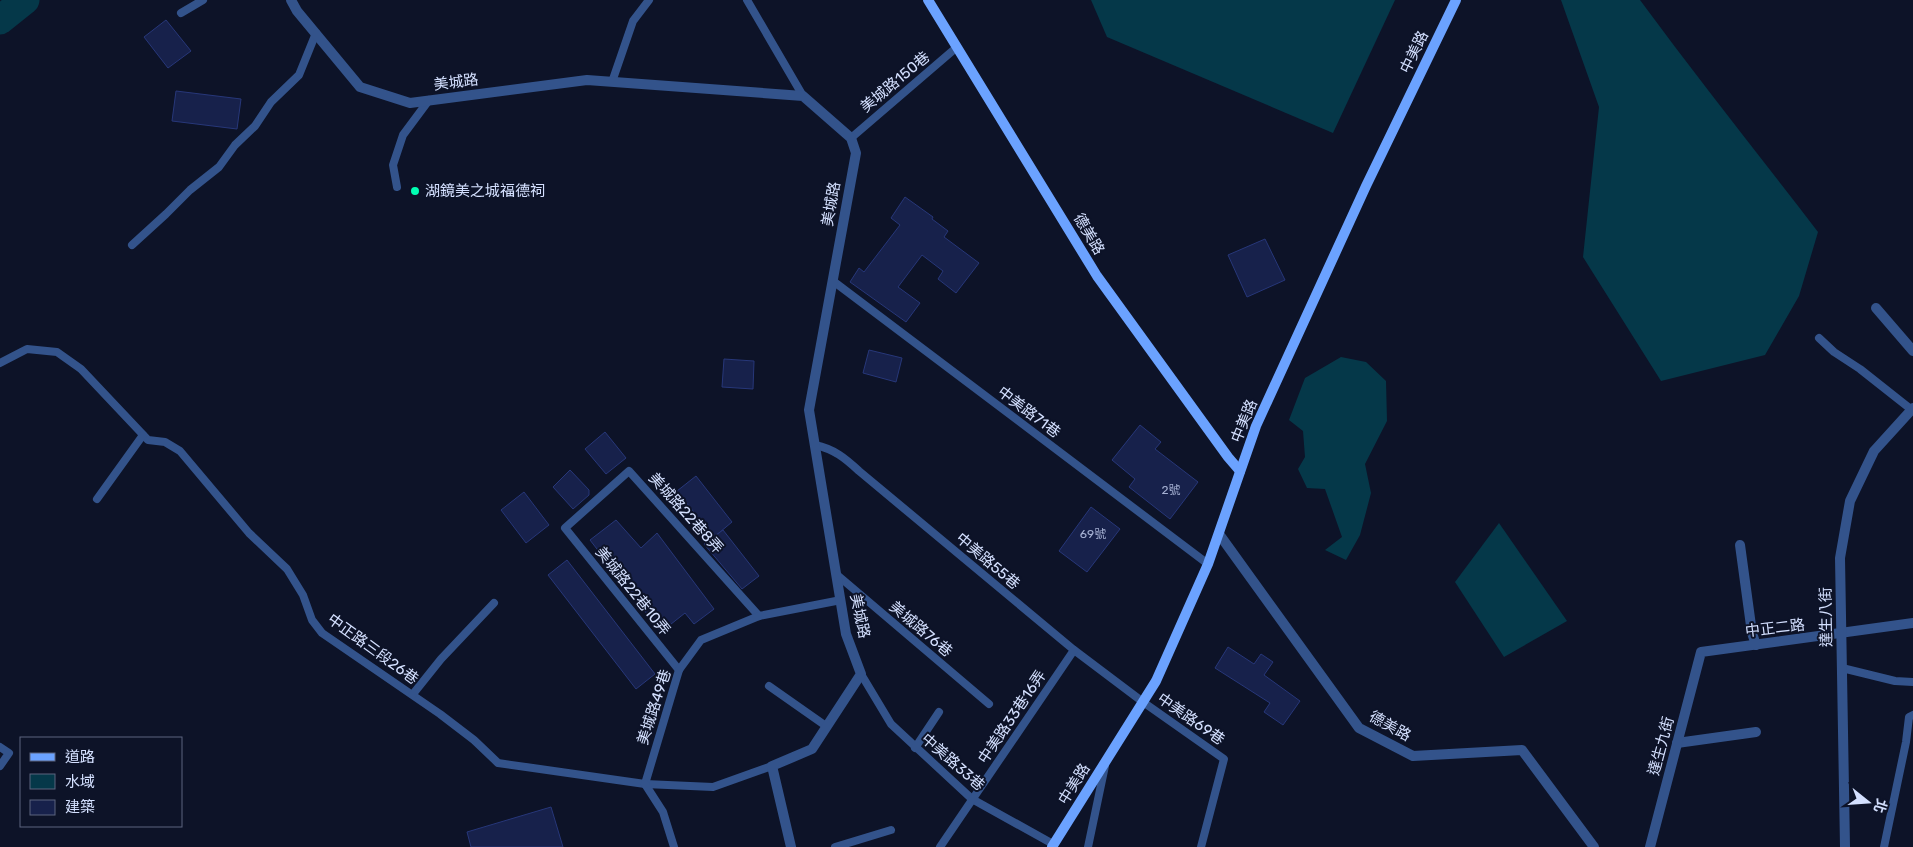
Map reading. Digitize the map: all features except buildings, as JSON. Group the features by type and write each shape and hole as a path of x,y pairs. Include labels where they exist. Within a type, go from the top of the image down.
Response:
{"street":[{"name":"美城路","path":"291,0 297,11 360,87 410,103 587,80 803,96"},
{"name":"德美路","path":"928,0 1097,276 1240,471"},
{"name":"中美路","path":"1053,846 1156,682 1208,564 1260,418 1366,186 1456,0"},
{"path":"803,96 851,138"},
{"name":"美城路","path":"851,138 856,153 809,410 846,634 861,674"},
{"path":"1876,308 1913,351"},
{"name":"達生八街","path":"1845,847 1840,558 1850,502 1874,451 1912,409"},
{"name":"德美路","path":"1219,534 1359,728 1413,756 1522,750 1594,847"},
{"path":"1740,546 1752,633 1756,645"},
{"name":"中正二路","path":"1701,652 1913,624"},
{"name":"達生九街","path":"1650,847 1701,652"},
{"path":"791,847 772,766 812,749 861,674"},
{"path":"1677,743 1756,732"}],"lane":[{"path":"181,13 204,0"},
{"path":"612,82 633,22 649,0"},
{"path":"746,0 803,96"},
{"path":"132,245 190,190 219,167 235,145 255,126 272,102 299,75 316,33"},
{"name":"美城路150巷","path":"851,138 957,48"},
{"path":"397,186 393,165 403,135 429,100"},
{"name":"中美路71巷","path":"833,281 1208,564"},
{"path":"1819,338 1834,352 1860,369 1912,409"},
{"name":"中正路三段26巷","path":"0,363 28,349 57,352 81,369 148,440 165,442 180,452 249,533 287,569 303,595 312,620 322,633 413,694 474,740 498,763 645,784 713,787 772,766"},
{"path":"97,499 143,435"},
{"name":"中美路55巷","path":"815,445 828,448 844,458 1074,650 1143,702"},
{"name":"美城路22巷8弄","path":"565,528 629,471 759,616"},
{"name":"美城路22巷10弄","path":"565,528 679,670"},
{"name":"美城路76巷","path":"836,574 989,704"},
{"name":"美城路49巷","path":"645,784 679,670 701,640 759,616 841,600"},
{"path":"413,694 441,659 494,603"},
{"name":"中美路33巷16弄","path":"940,847 1074,650"},
{"path":"1842,668 1895,681 1913,682"},
{"name":"中美路33巷","path":"861,674 891,724 915,748 972,799 1053,846"},
{"path":"769,686 826,726"},
{"name":"中美路69巷","path":"1143,702 1224,759 1201,847"},
{"path":"915,748 939,712"},
{"path":"1884,847 1906,742 1909,717 1913,715"},
{"path":"0,747 9,753 0,766"},
{"path":"1088,847 1106,760"},
{"path":"645,784 663,812 674,847"},
{"path":"835,847 891,830"}],"water":[{"path":"1091,0 1395,0 1333,133 1107,37"},
{"path":"1561,0 1640,0 1818,232 1799,296 1765,355 1661,381 1583,257 1599,107"},
{"path":"1341,357 1366,362 1386,381 1387,421 1365,464 1371,493 1360,535 1346,560 1325,550 1342,537 1325,489 1307,488 1298,469 1305,457 1303,431 1289,420 1305,378"},
{"path":"1499,523 1567,621 1504,657 1455,582"}],"waterway":[{"path":"0,20 25,0"}],"place":[{"name":"湖鏡美之城福德祠","path":"415,191"}]}
